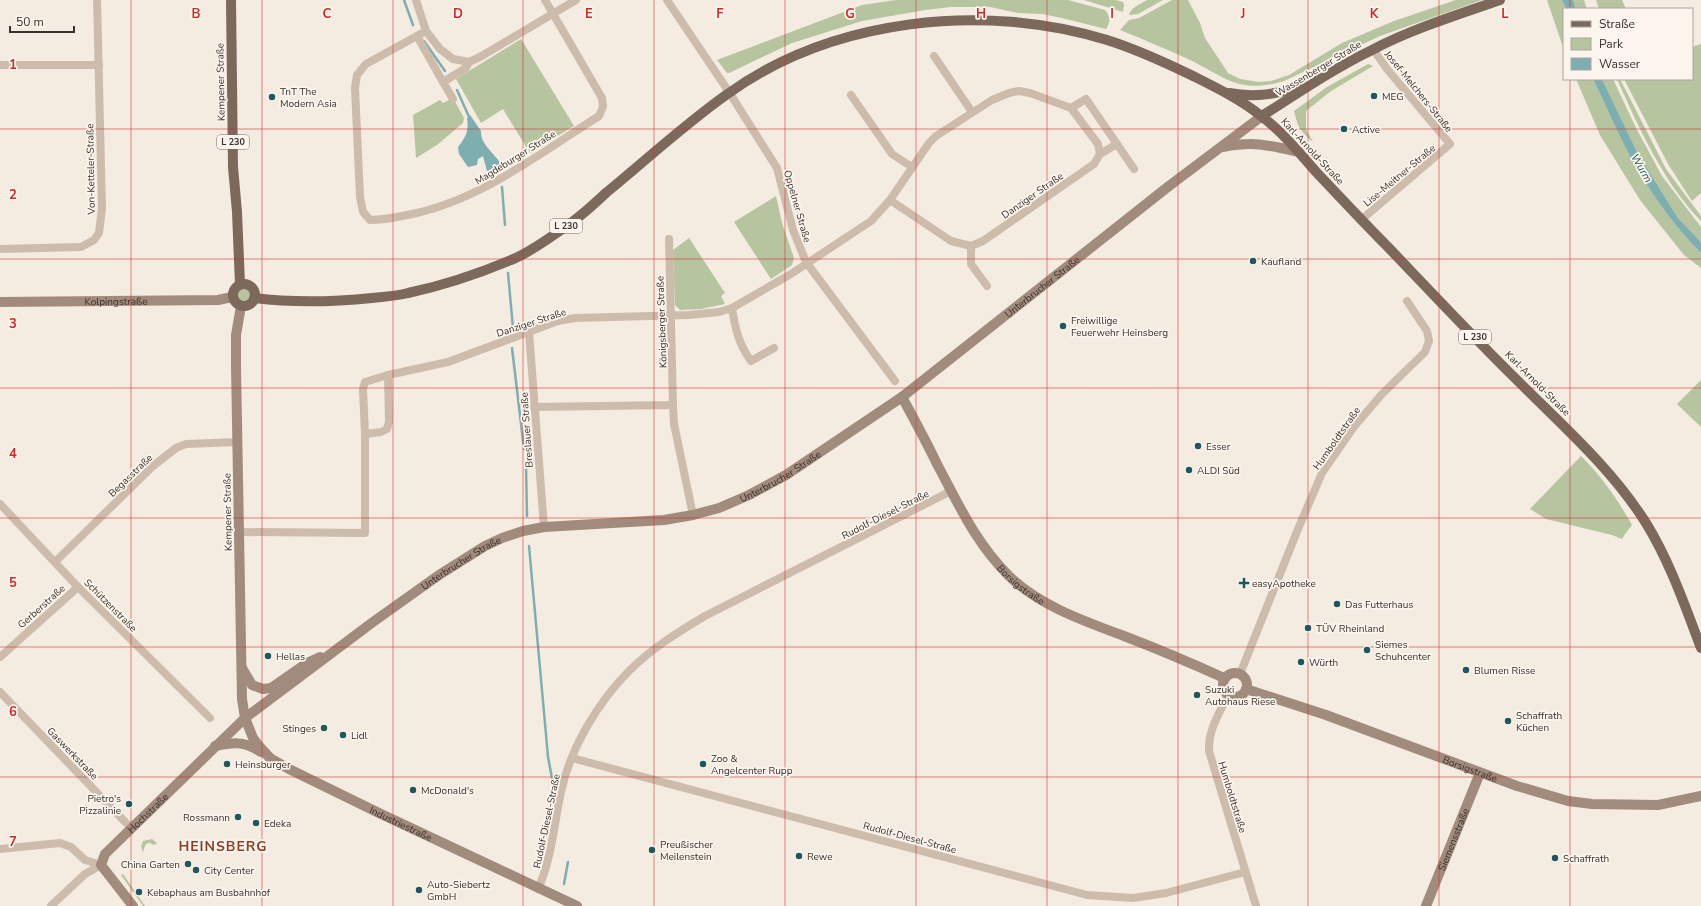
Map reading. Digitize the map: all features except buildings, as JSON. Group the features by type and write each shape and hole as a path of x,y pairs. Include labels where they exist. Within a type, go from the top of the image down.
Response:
{"main road":[{"name":"Kempener Straße","path":"230,0 233,167 237,212 240,284"},
{"name":"Wassenberger Straße","path":"1262,116 1311,84 1373,49 1418,30 1500,0"},
{"name":"L 230","path":"254,298 289,301 322,301 352,300 405,294 450,281 515,258 573,221 702,113 729,92 761,73 793,56 850,36 910,25 960,20 994,19 1073,31 1109,40 1170,65 1220,90 1262,116"},
{"path":"1220,90 1242,95 1262,96 1311,84"},
{"name":"Karl-Arnold-Straße","path":"1262,116 1272,124 1299,152 1361,220 1494,357 1600,462 1647,524 1675,582 1701,648"},
{"path":"240,284 246,284 255,292 254,298 249,305 241,306 235,303 232,297 233,290 240,284"}],"street":[{"name":"Von-Ketteler-Straße","path":"0,249 81,247 94,240 99,233 102,208 97,0"},
{"path":"416,0 426,31 440,49 453,59 469,62 576,0"},
{"name":"Magdeburger Straße","path":"426,31 366,64 357,75 355,88 360,197 363,212 370,220 383,220 422,212 460,200 491,185 599,116 603,107 602,98 545,0"},
{"name":"Oppelner Straße","path":"667,0 729,92 777,168 793,230 806,262 895,380"},
{"path":"417,36 453,99"},
{"name":"Josef-Melchers-Straße","path":"1373,49 1392,75 1450,144"},
{"path":"934,56 972,112"},
{"path":"443,82 466,68 469,62"},
{"path":"0,65 99,65"},
{"name":"Danziger Straße","path":"239,532 365,533 365,434 363,389 365,382 388,375 448,362 558,321 575,318 719,312 732,308 771,286 871,221 890,200 929,143 936,136 992,100 1009,93 1019,91 1030,92 1071,108"},
{"path":"851,96 892,154 912,167"},
{"path":"1100,154 1098,144 1071,108 1086,99 1134,169"},
{"name":"Unterbrucher Straße","path":"245,718 336,649 426,584 485,546 502,538 522,531 544,527 664,520 693,515 719,508 786,475 902,397 1219,148 1262,116"},
{"path":"1219,148 1244,143 1254,143 1299,152"},
{"name":"Danziger Straße","path":"971,246 983,241 1094,164 1100,154 1117,144"},
{"name":"Lise-Meitner-Straße","path":"1361,220 1450,144"},
{"path":"890,200 951,242 971,246 971,264 987,286"},
{"name":"Königsberger Straße","path":"668,239 674,424 693,515"},
{"name":"Kolpingstraße","path":"0,302 218,300 232,297"},
{"name":"Humboldtstraße","path":"1240,674 1322,473 1353,428 1382,394 1425,352 1428,341 1427,331 1407,301"},
{"name":"Kempener Straße","path":"241,306 236,335 242,699 245,718"},
{"path":"732,308 739,340 751,361 774,348"},
{"name":"Breslauer Straße","path":"528,332 544,527"},
{"path":"365,434 381,432 387,429 389,422 388,375"},
{"name":"Borsigstraße","path":"902,397 969,526 991,556 1028,592 1052,606 1081,619 1199,666 1224,678"},
{"path":"534,407 673,405"},
{"name":"Begasstraße","path":"55,562 153,466 176,448 186,444 238,442"},
{"name":"Rudolf-Diesel-Straße","path":"538,889 546,870 561,791 572,758 597,710 628,671 675,634 705,616 951,491"},
{"name":"Schützenstraße","path":"0,504 78,586 210,718"},
{"name":"Gerberstraße","path":"0,656 78,586"},
{"path":"242,666 252,685 263,690 271,688 307,663 336,649"},
{"path":"1231,673 1240,674 1247,682 1246,689 1239,696 1228,695 1223,689 1224,678 1231,673"},
{"name":"Borsigstraße","path":"1246,689 1326,715 1480,773 1546,796 1592,804 1658,805 1701,796"},
{"name":"Gaswerkstraße","path":"0,692 128,824"},
{"name":"Humboldtstraße","path":"1228,695 1212,727 1209,739 1209,751 1256,906"},
{"name":"Hochstraße","path":"51,906 85,874 101,865 105,854 128,824 245,718"},
{"name":"Industriestraße","path":"245,718 256,742 270,758 289,769 538,889 559,902 576,906"},
{"path":"215,746 233,742 243,744 251,746 270,758"},
{"name":"Rudolf-Diesel-Straße","path":"572,758 1087,895 1133,898 1166,893 1245,872"},
{"name":"Siemensstraße","path":"1426,906 1480,773"},
{"path":"0,849 60,843 71,847 86,860 101,865 133,906"}],"green space":[{"path":"896,0 1068,0 1105,10 1109,17 1109,21 1106,29 1042,14 1018,13 990,7 951,7 862,21 792,43 729,73 727,73 717,60 862,5"},
{"path":"1084,0 1116,0 1123,2 1123,12"},
{"path":"1147,0 1163,0 1138,14 1129,15 1134,8"},
{"path":"1172,0 1188,0 1200,23 1205,38 1228,73 1240,79 1259,82 1271,81 1289,75 1342,43 1394,21 1456,0 1482,0 1380,36 1284,81 1268,85 1255,86 1232,82 1186,58 1120,30 1129,20 1139,18"},
{"path":"1547,0 1562,0 1566,8 1563,8 1563,47"},
{"path":"1573,0 1584,0 1587,8 1576,8"},
{"path":"1596,0 1622,0 1626,8 1599,8"},
{"path":"521,39 574,126 530,153 503,109 481,123 456,79"},
{"path":"1701,44 1701,193 1692,201 1668,164 1625,80 1693,80 1693,47"},
{"path":"1368,64 1373,66 1331,91 1306,111 1306,129 1313,142 1300,128 1294,111 1327,87"},
{"path":"1576,80 1593,80 1624,146 1643,179 1674,223 1701,253 1701,268 1684,255 1640,200 1600,135"},
{"path":"1602,80 1613,80 1636,128 1662,176 1701,227 1701,242 1678,218 1638,154"},
{"path":"1617,80 1621,80 1666,169 1701,216 1701,221 1687,206 1664,172 1634,116"},
{"path":"453,98 464,118 463,123 437,145 416,158 413,115 440,100 443,103"},
{"path":"776,196 782,223 794,258 792,265 771,279 734,222"},
{"path":"689,238 725,293 721,296 725,304 701,309 680,310 675,305 673,250"},
{"path":"243,287 249,289 251,295 249,301 243,303 237,301 235,295 237,289"},
{"path":"1701,380 1701,427 1677,404"},
{"path":"1581,456 1609,489 1632,525 1622,539 1612,535 1546,519 1530,509"},
{"path":"152,839 157,843 154,845 147,843 143,853 141,846 143,841"},
{"path":"123,874 145,906 143,906 121,875"}],"water":[{"path":"1562,0 1573,0 1576,8 1566,8"},
{"name":"Wurm","path":"1593,80 1602,80 1638,154 1678,218 1701,242 1701,253 1674,223 1658,201 1624,146"},
{"path":"470,115 481,131 481,136 485,145 502,165 496,171 487,171 483,156 478,159 477,165 468,167 459,154 458,147 466,134 468,127 467,118"}],"waterway":[{"path":"404,0 413,25"},
{"path":"424,41 445,71"},
{"path":"457,90 470,119"},
{"path":"502,187 505,225"},
{"path":"508,273 513,328"},
{"path":"512,348 524,449"},
{"path":"526,466 527,516"},
{"path":"529,546 548,757 555,794"},
{"path":"564,884 568,862"}],"place":[{"name":"MEG","path":"1374,96"},
{"name":"TnT The Modern Asia","path":"272,97"},
{"name":"Active","path":"1344,129"},
{"name":"Kaufland","path":"1253,261"},
{"name":"Freiwillige Feuerwehr Heinsberg","path":"1063,326"},
{"name":"Esser","path":"1198,446"},
{"name":"ALDI Süd","path":"1189,470"},
{"name":"easyApotheke","path":"1244,583"},
{"name":"Das Futterhaus","path":"1337,604"},
{"name":"TÜV Rheinland","path":"1308,628"},
{"name":"Siemes Schuhcenter","path":"1367,650"},
{"name":"Hellas","path":"268,656"},
{"name":"Würth","path":"1301,662"},
{"name":"Blumen Risse","path":"1466,670"},
{"name":"Suzuki Autohaus Riese","path":"1197,695"},
{"name":"Schaffrath Küchen","path":"1508,721"},
{"name":"Stinges","path":"324,728"},
{"name":"Lidl","path":"343,735"},
{"name":"Heinsburger","path":"227,764"},
{"name":"Zoo & Angelcenter Rupp","path":"703,764"},
{"name":"McDonald's","path":"413,790"},
{"name":"Pietro's Pizzalinie","path":"129,804"},
{"name":"Rossmann","path":"238,817"},
{"name":"Edeka","path":"256,823"},
{"name":"Preußischer Meilenstein","path":"652,850"},
{"name":"Rewe","path":"799,856"},
{"name":"Schaffrath","path":"1555,858"},
{"name":"China Garten","path":"188,864"},
{"name":"City Center","path":"196,870"},
{"name":"Auto-Siebertz GmbH","path":"419,890"},
{"name":"Kebaphaus am Busbahnhof","path":"139,892"}],"district":[{"name":"HEINSBERG","path":"223,846"}]}
